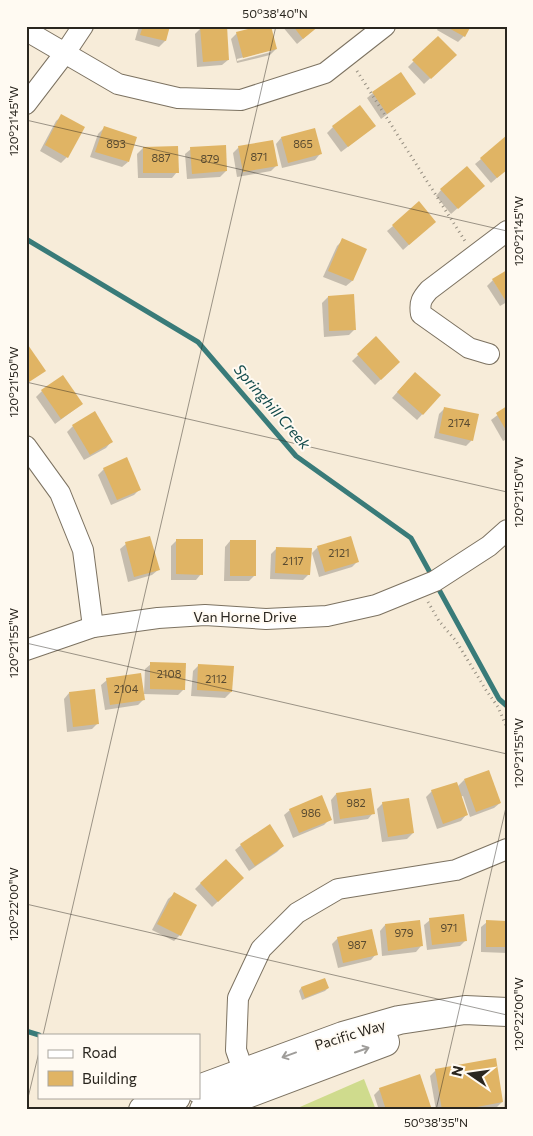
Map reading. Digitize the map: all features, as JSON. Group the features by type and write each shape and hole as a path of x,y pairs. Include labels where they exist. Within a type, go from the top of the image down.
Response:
{"main road":[{"name":"Pacific Way","path":"204,1110 247,1082 343,1036 399,1020 465,1010 507,1013"},
{"name":"Pacific Way","path":"200,1088 247,1082"},
{"path":"143,1110 173,1098"}],"street":[{"path":"26,104 66,53 83,26"},
{"path":"26,29 118,84 178,98 241,100 325,73 385,26"},
{"path":"489,354 469,348 421,314 419,305 429,290 507,231"},
{"path":"26,446 60,493 83,550 94,627"},
{"name":"Van Horne Drive","path":"26,650 94,627 158,618 205,615 266,619 327,616 376,605 435,581 489,546 507,530"},
{"path":"247,1082 236,1050 238,998 261,949 297,913 338,889 456,870 507,849"}],"path":[{"path":"348,56 468,245"},
{"path":"428,602 438,621 456,641 498,707 507,728"}],"green space":[{"path":"364,1079 376,1110 293,1110"}],"building":[{"path":"143,26 170,26 166,41 140,35"},
{"path":"227,26 229,60 203,62 200,27"},
{"path":"260,26 271,26 277,49 243,58 236,32"},
{"path":"293,26 319,26 303,39"},
{"path":"445,26 471,26 465,37"},
{"path":"438,36 457,55 431,79 412,60"},
{"path":"401,72 416,94 387,114 372,92"},
{"path":"360,105 376,126 348,147 332,126"},
{"path":"61,114 85,127 68,158 45,145"},
{"path":"104,126 137,137 129,162 95,152"},
{"path":"315,128 322,154 288,163 281,137"},
{"path":"507,135 507,170 497,178 480,158"},
{"path":"273,140 278,166 243,172 238,146"},
{"path":"226,145 227,171 192,174 190,147"},
{"path":"178,146 179,173 143,173 143,147"},
{"path":"467,166 485,186 458,209 440,189"},
{"path":"419,201 436,222 409,245 392,225"},
{"path":"342,238 367,249 353,281 328,271"},
{"path":"507,270 507,303 492,279"},
{"path":"354,294 356,330 329,331 328,296"},
{"path":"376,336 400,362 381,380 357,354"},
{"path":"26,342 46,371 26,384"},
{"path":"415,372 441,395 423,415 397,392"},
{"path":"63,375 83,404 61,419 41,390"},
{"path":"507,406 507,432 496,413"},
{"path":"444,407 479,414 473,441 439,433"},
{"path":"95,411 113,442 90,455 72,425"},
{"path":"127,457 141,490 117,500 103,468"},
{"path":"150,536 160,570 134,577 125,542"},
{"path":"351,536 359,562 325,572 317,546"},
{"path":"176,539 203,539 203,575 176,574"},
{"path":"230,540 256,540 256,576 230,576"},
{"path":"276,547 312,548 310,575 275,573"},
{"path":"150,662 186,663 185,690 150,689"},
{"path":"198,664 234,666 232,692 197,690"},
{"path":"141,673 145,700 110,705 106,678"},
{"path":"95,689 99,724 73,727 69,692"},
{"path":"489,770 501,803 476,812 464,779"},
{"path":"457,782 468,815 443,824 431,790"},
{"path":"371,788 375,814 340,819 336,793"},
{"path":"322,795 332,820 299,833 289,809"},
{"path":"409,798 414,833 388,837 382,802"},
{"path":"270,824 284,846 255,866 240,844"},
{"path":"226,859 244,878 218,902 200,883"},
{"path":"174,892 197,905 181,936 157,924"},
{"path":"464,914 467,941 432,945 429,918"},
{"path":"420,920 423,946 388,951 385,924"},
{"path":"486,920 507,921 507,947 486,947"},
{"path":"372,929 378,955 343,963 337,937"},
{"path":"325,978 329,988 305,998 301,987"},
{"path":"496,1058 503,1102 461,1110 442,1110 435,1069"},
{"path":"420,1074 432,1110 386,1110 379,1088"}],"waterway":[{"name":"Springhill Creek","path":"26,239 198,342 296,456 411,538 433,578"},
{"name":"Springhill Creek","path":"437,586 499,699 507,706"},
{"path":"26,1031 38,1035"}]}
